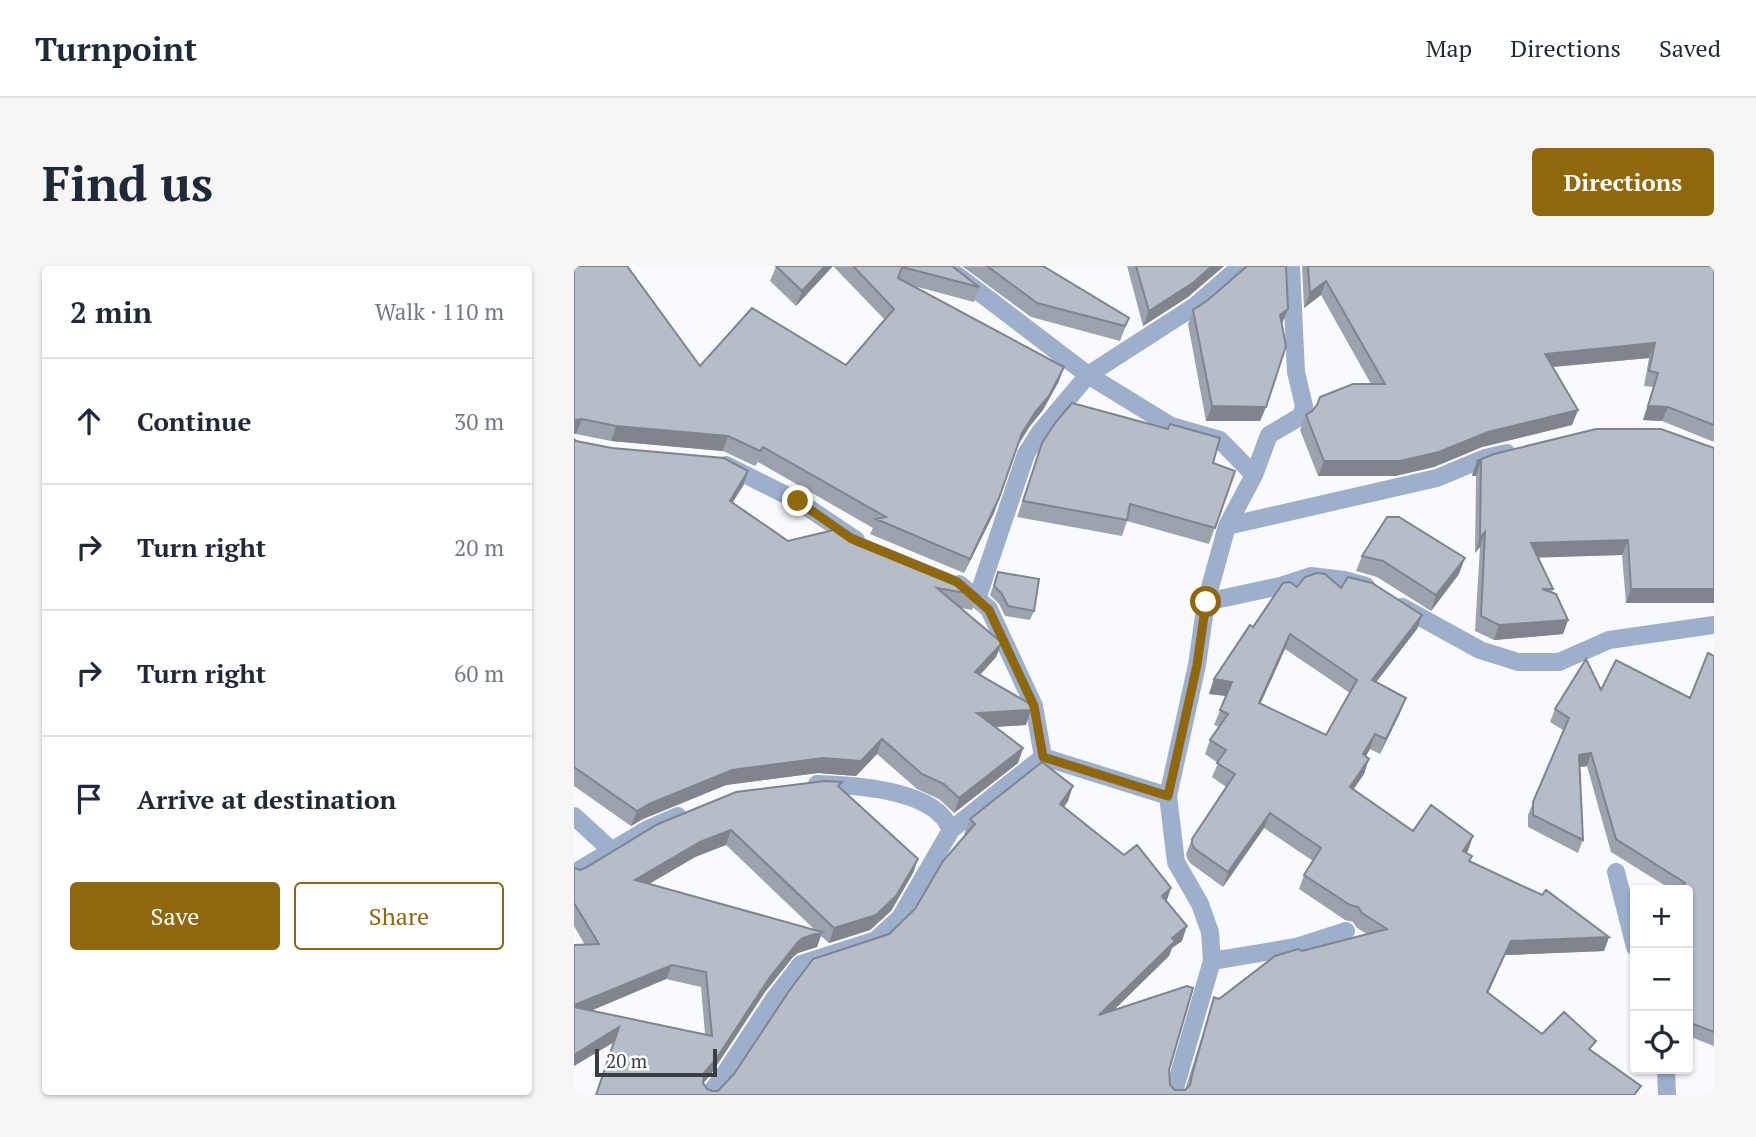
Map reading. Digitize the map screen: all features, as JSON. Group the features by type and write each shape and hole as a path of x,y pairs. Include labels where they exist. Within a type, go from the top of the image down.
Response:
{"street":[{"path":"945,266 1088,375 1171,426 1220,440 1254,475"},
{"path":"977,599 1026,454 1040,432 1088,375 1195,306 1241,266"},
{"path":"1175,1095 1212,961 1207,923 1200,904 1176,862 1168,796 1197,665 1206,602 1227,527 1254,475 1269,435 1301,416 1304,406 1296,372 1291,266"},
{"path":"1227,527 1437,478 1485,458 1525,449"},
{"path":"709,461 722,462 798,501 852,539 875,548"},
{"path":"1206,602 1280,586 1311,576 1344,580 1371,587 1412,614 1480,650 1518,662 1559,662 1609,640 1714,625"},
{"path":"945,577 957,582 989,610 1034,706 1043,757"},
{"path":"1043,757 1168,796"},
{"path":"708,1095 801,964 876,940 900,918 951,830 1043,757"},
{"path":"806,786 819,784 900,794 932,808 943,817 951,830"},
{"path":"574,873 648,829 694,810"},
{"path":"574,816 611,850"},
{"path":"1616,872 1630,927"},
{"path":"1212,961 1296,947 1346,931"},
{"path":"1666,1074 1667,1095"}],"building":[{"path":"574,266 627,266 700,366 752,308 846,365 894,309 853,266 952,266 979,287 902,267 898,278 1064,367 1049,396 1022,433 999,498 970,559 876,519 886,517 763,447 760,451 728,436 616,426 582,419 574,421"},
{"path":"776,266 825,266 802,291"},
{"path":"987,266 1043,266 1129,318 1125,326 1037,303"},
{"path":"1136,266 1212,266 1194,282 1149,311"},
{"path":"1247,266 1286,266 1288,309 1280,315 1286,346 1266,407 1212,406 1193,310"},
{"path":"1308,266 1714,266 1714,425 1668,407 1648,406 1658,373 1649,371 1655,343 1545,354 1578,410 1488,432 1439,452 1400,461 1324,461 1306,415 1317,405 1320,397 1353,384 1385,384 1326,281 1310,293"},
{"path":"1072,403 1168,429 1170,424 1220,438 1213,463 1235,471 1215,528 1130,504 1127,520 1023,501 1042,443"},
{"path":"1596,429 1661,429 1714,448 1714,589 1631,589 1628,540 1531,543 1553,589 1542,589 1556,594 1568,620 1499,625 1481,616 1485,532 1480,538 1481,461 1477,461 1494,454"},
{"path":"574,439 612,448 724,458 748,471 730,501 788,541 842,528 956,577 978,595 937,588 1002,643 975,672 1030,704 1031,710 977,713 1023,748 959,798 944,784 922,774 882,739 861,761 823,758 732,770 637,811 574,767"},
{"path":"1387,517 1399,517 1465,558 1436,595 1383,561 1362,556"},
{"path":"998,572 1039,579 1034,611 1008,606 994,586"},
{"path":"1317,573 1325,574 1341,588 1348,577 1372,583 1422,615 1372,680 1406,698 1386,739 1375,734 1363,754 1369,759 1350,787 1413,831 1431,805 1473,836 1463,851 1472,856 1469,861 1542,895 1546,890 1609,937 1511,941 1487,992 1542,1034 1564,1012 1596,1041 1589,1049 1641,1086 1634,1095 596,1095 619,1027 574,1055 574,1007 712,1036 706,972 672,965 574,1005 574,945 599,944 574,903 574,868 585,868 658,824 736,792 825,781 842,782 838,786 918,859 896,896 876,915 834,928 731,830 700,842 635,880 822,932 798,942 770,977 704,1073 703,1083 707,1089 718,1091 734,1074 813,959 889,934 915,909 943,861 975,824 970,819 1042,762 1073,786 1060,804 1124,855 1137,845 1171,888 1162,896 1187,926 1172,938 1175,941 1099,1015 1187,986 1193,988 1169,1070 1170,1085 1175,1090 1185,1090 1190,1085 1214,997 1219,999 1275,956 1387,929 1362,913 1358,907 1350,905 1304,875 1321,848 1270,813 1228,872 1195,849 1192,844 1192,839 1235,774 1217,763 1226,750 1210,740 1228,714 1220,710 1232,682 1214,679 1250,625 1253,627 1283,583 1290,582 1297,587 1305,577","holes":["1290,634 1357,680 1326,735 1259,703"]},
{"path":"1708,653 1714,656 1714,1032 1693,1024 1693,885 1683,885 1685,883 1616,839 1591,753 1579,755 1583,840 1533,815 1533,802 1569,718 1555,709 1586,659 1601,690 1616,660 1690,698"}],"route":[{"path":"798,501 852,539 957,582 989,610 1034,706 1043,757 1168,796 1197,665 1206,602"}]}
